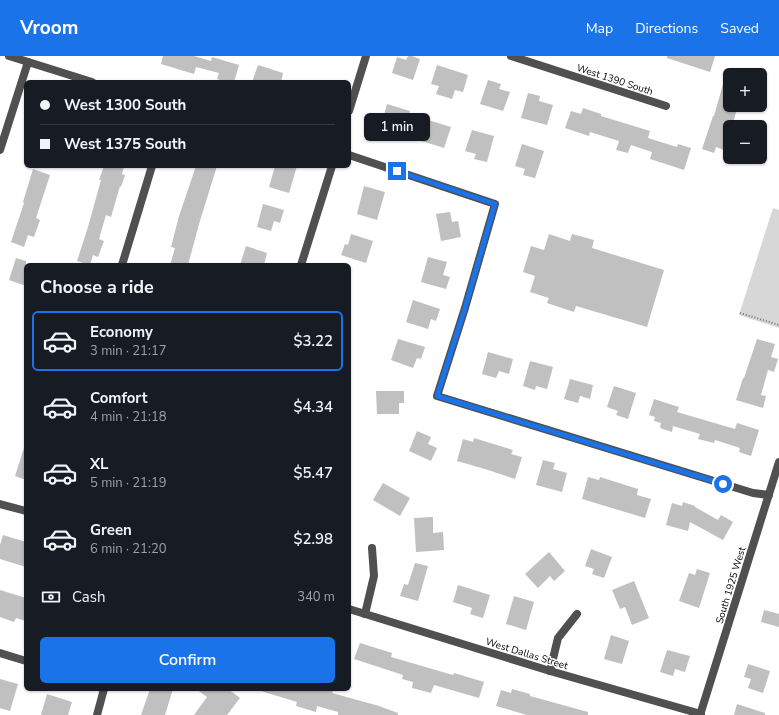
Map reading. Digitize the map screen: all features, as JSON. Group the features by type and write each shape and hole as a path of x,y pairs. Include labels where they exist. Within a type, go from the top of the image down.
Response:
{"street":[{"path":"9,56 86,80"},
{"path":"351,105 366,56"},
{"name":"West 1390 South","path":"511,56 666,106"},
{"path":"0,150 28,62"},
{"path":"351,156 495,204 465,308 437,396 753,493 768,495"},
{"path":"123,263 151,168"},
{"path":"302,263 331,168"},
{"name":"South 1925 West","path":"700,715 779,462"},
{"path":"0,504 24,510"},
{"path":"365,614 374,576 372,548"},
{"name":"West Dallas Street","path":"351,610 550,671 700,715"},
{"path":"550,671 558,638 577,614"},
{"path":"0,653 24,660"},
{"path":"97,715 103,691"}],"path":[{"path":"740,313 779,325"}],"shaded area":[{"path":"773,208 779,210 779,328 739,315"}],"building":[{"path":"163,56 194,56 211,61 212,57 239,65 235,80 220,80 217,79 219,73 196,67 194,74 161,64"},
{"path":"408,56 420,59 413,80 392,73 397,57 406,60"},
{"path":"667,56 715,56 710,72 667,58"},
{"path":"258,65 283,73 281,80 253,80"},
{"path":"437,65 468,75 463,92 455,90 452,99 436,94 439,86 431,84"},
{"path":"488,80 501,84 499,89 510,92 503,111 480,104"},
{"path":"723,84 723,112 736,112 734,120 723,120 723,150 716,147 714,153 702,149 714,116"},
{"path":"528,93 540,96 539,101 553,105 547,125 521,118"},
{"path":"387,104 410,111 409,114 451,127 444,148 403,135 391,133 392,129 381,126"},
{"path":"583,108 601,114 601,116 650,131 648,138 677,147 678,144 691,148 684,170 650,159 652,152 631,145 628,153 616,150 619,141 590,132 589,136 565,128 571,111 581,114"},
{"path":"472,130 494,136 487,162 474,159 476,154 465,151"},
{"path":"522,144 544,151 535,178 523,175 525,169 515,166"},
{"path":"103,168 124,168 122,174 125,175 121,187 120,186 111,217 106,215 99,239 104,241 98,257 93,255 91,263 83,263 77,261 101,180 99,180"},
{"path":"195,168 216,168 189,263 171,263 175,248 171,247 179,216"},
{"path":"274,168 296,168 289,193 269,187"},
{"path":"33,169 50,175 36,218 40,220 34,237 28,235 24,247 11,242"},
{"path":"364,186 385,192 377,220 357,214"},
{"path":"263,204 284,210 280,223 274,221 271,231 257,227"},
{"path":"450,212 452,222 458,221 461,237 441,241 436,214"},
{"path":"351,234 373,241 366,263 341,255 345,244 348,245"},
{"path":"549,234 570,241 572,234 594,240 592,248 664,270 647,327 576,306 574,312 547,303 549,298 530,292 535,276 523,272 531,246 544,250"},
{"path":"246,246 267,253 264,263 241,263"},
{"path":"428,257 447,262 443,275 450,277 446,289 421,282"},
{"path":"16,258 26,261 26,263 24,263 24,285 9,280"},
{"path":"413,300 440,309 436,321 431,319 428,329 406,322"},
{"path":"398,339 425,347 421,359 417,358 413,368 391,360"},
{"path":"757,339 775,344 771,357 778,359 774,372 768,370 761,395 766,396 763,408 736,400"},
{"path":"488,352 513,359 509,374 499,371 496,378 482,374"},
{"path":"530,361 553,367 547,389 536,386 535,390 523,386"},
{"path":"570,379 593,385 590,399 580,396 578,403 564,399"},
{"path":"614,386 636,393 628,419 616,415 618,411 607,407"},
{"path":"376,391 404,391 404,403 399,403 399,414 377,414"},
{"path":"654,399 679,407 677,412 735,429 737,423 759,430 751,456 739,452 740,448 715,440 714,443 698,439 700,434 673,426 672,432 660,428 661,423 654,421 655,417 649,415"},
{"path":"417,431 431,437 428,444 437,448 431,461 409,451"},
{"path":"474,438 513,450 511,454 522,457 515,479 457,461 463,439 473,442"},
{"path":"24,448 24,479 15,476"},
{"path":"543,460 555,463 553,469 567,473 562,492 536,485"},
{"path":"588,477 599,480 600,477 638,489 637,495 651,499 645,518 582,499"},
{"path":"383,483 410,498 400,516 373,500"},
{"path":"683,502 695,506 718,520 721,515 733,522 723,540 690,522 688,531 666,525 672,503 682,506"},
{"path":"433,517 433,533 443,532 444,550 416,552 414,518"},
{"path":"3,535 24,541 24,566 0,559 0,545"},
{"path":"591,549 612,557 604,578 592,574 594,569 585,566"},
{"path":"549,552 565,571 554,581 550,576 538,588 525,574"},
{"path":"415,563 428,566 418,601 400,596 404,584 408,585"},
{"path":"697,569 710,573 699,608 679,601 689,573 695,575"},
{"path":"634,581 649,618 632,625 625,607 620,609 612,590"},
{"path":"458,585 490,595 483,618 470,614 472,608 453,602"},
{"path":"0,590 24,597 24,620 16,618 14,622 0,617"},
{"path":"514,596 534,602 526,630 506,624"},
{"path":"764,610 779,614 779,627 761,622"},
{"path":"611,635 629,641 622,664 604,659"},
{"path":"360,643 392,653 391,657 453,675 454,673 484,682 479,698 434,685 431,693 412,688 413,682 402,679 403,675 354,659"},
{"path":"667,650 690,656 685,672 675,669 673,676 660,672"},
{"path":"748,664 770,671 763,693 748,688 751,679 744,677"},
{"path":"0,679 18,684 10,711 0,708"},
{"path":"512,689 530,694 530,696 588,712 588,715 527,715 496,706 501,690 511,693"},
{"path":"149,691 172,691 165,715 141,715"},
{"path":"199,691 231,691 240,698 227,715 194,715 207,697"},
{"path":"261,691 333,691 332,693 379,706 398,713 398,715 338,715 338,712 317,706 316,712 296,706 297,702"},
{"path":"47,694 72,702 68,715 41,715"},
{"path":"737,704 765,713 765,715 734,715"}],"route":[{"path":"397,171 495,204 465,308 437,396 723,484"}]}
